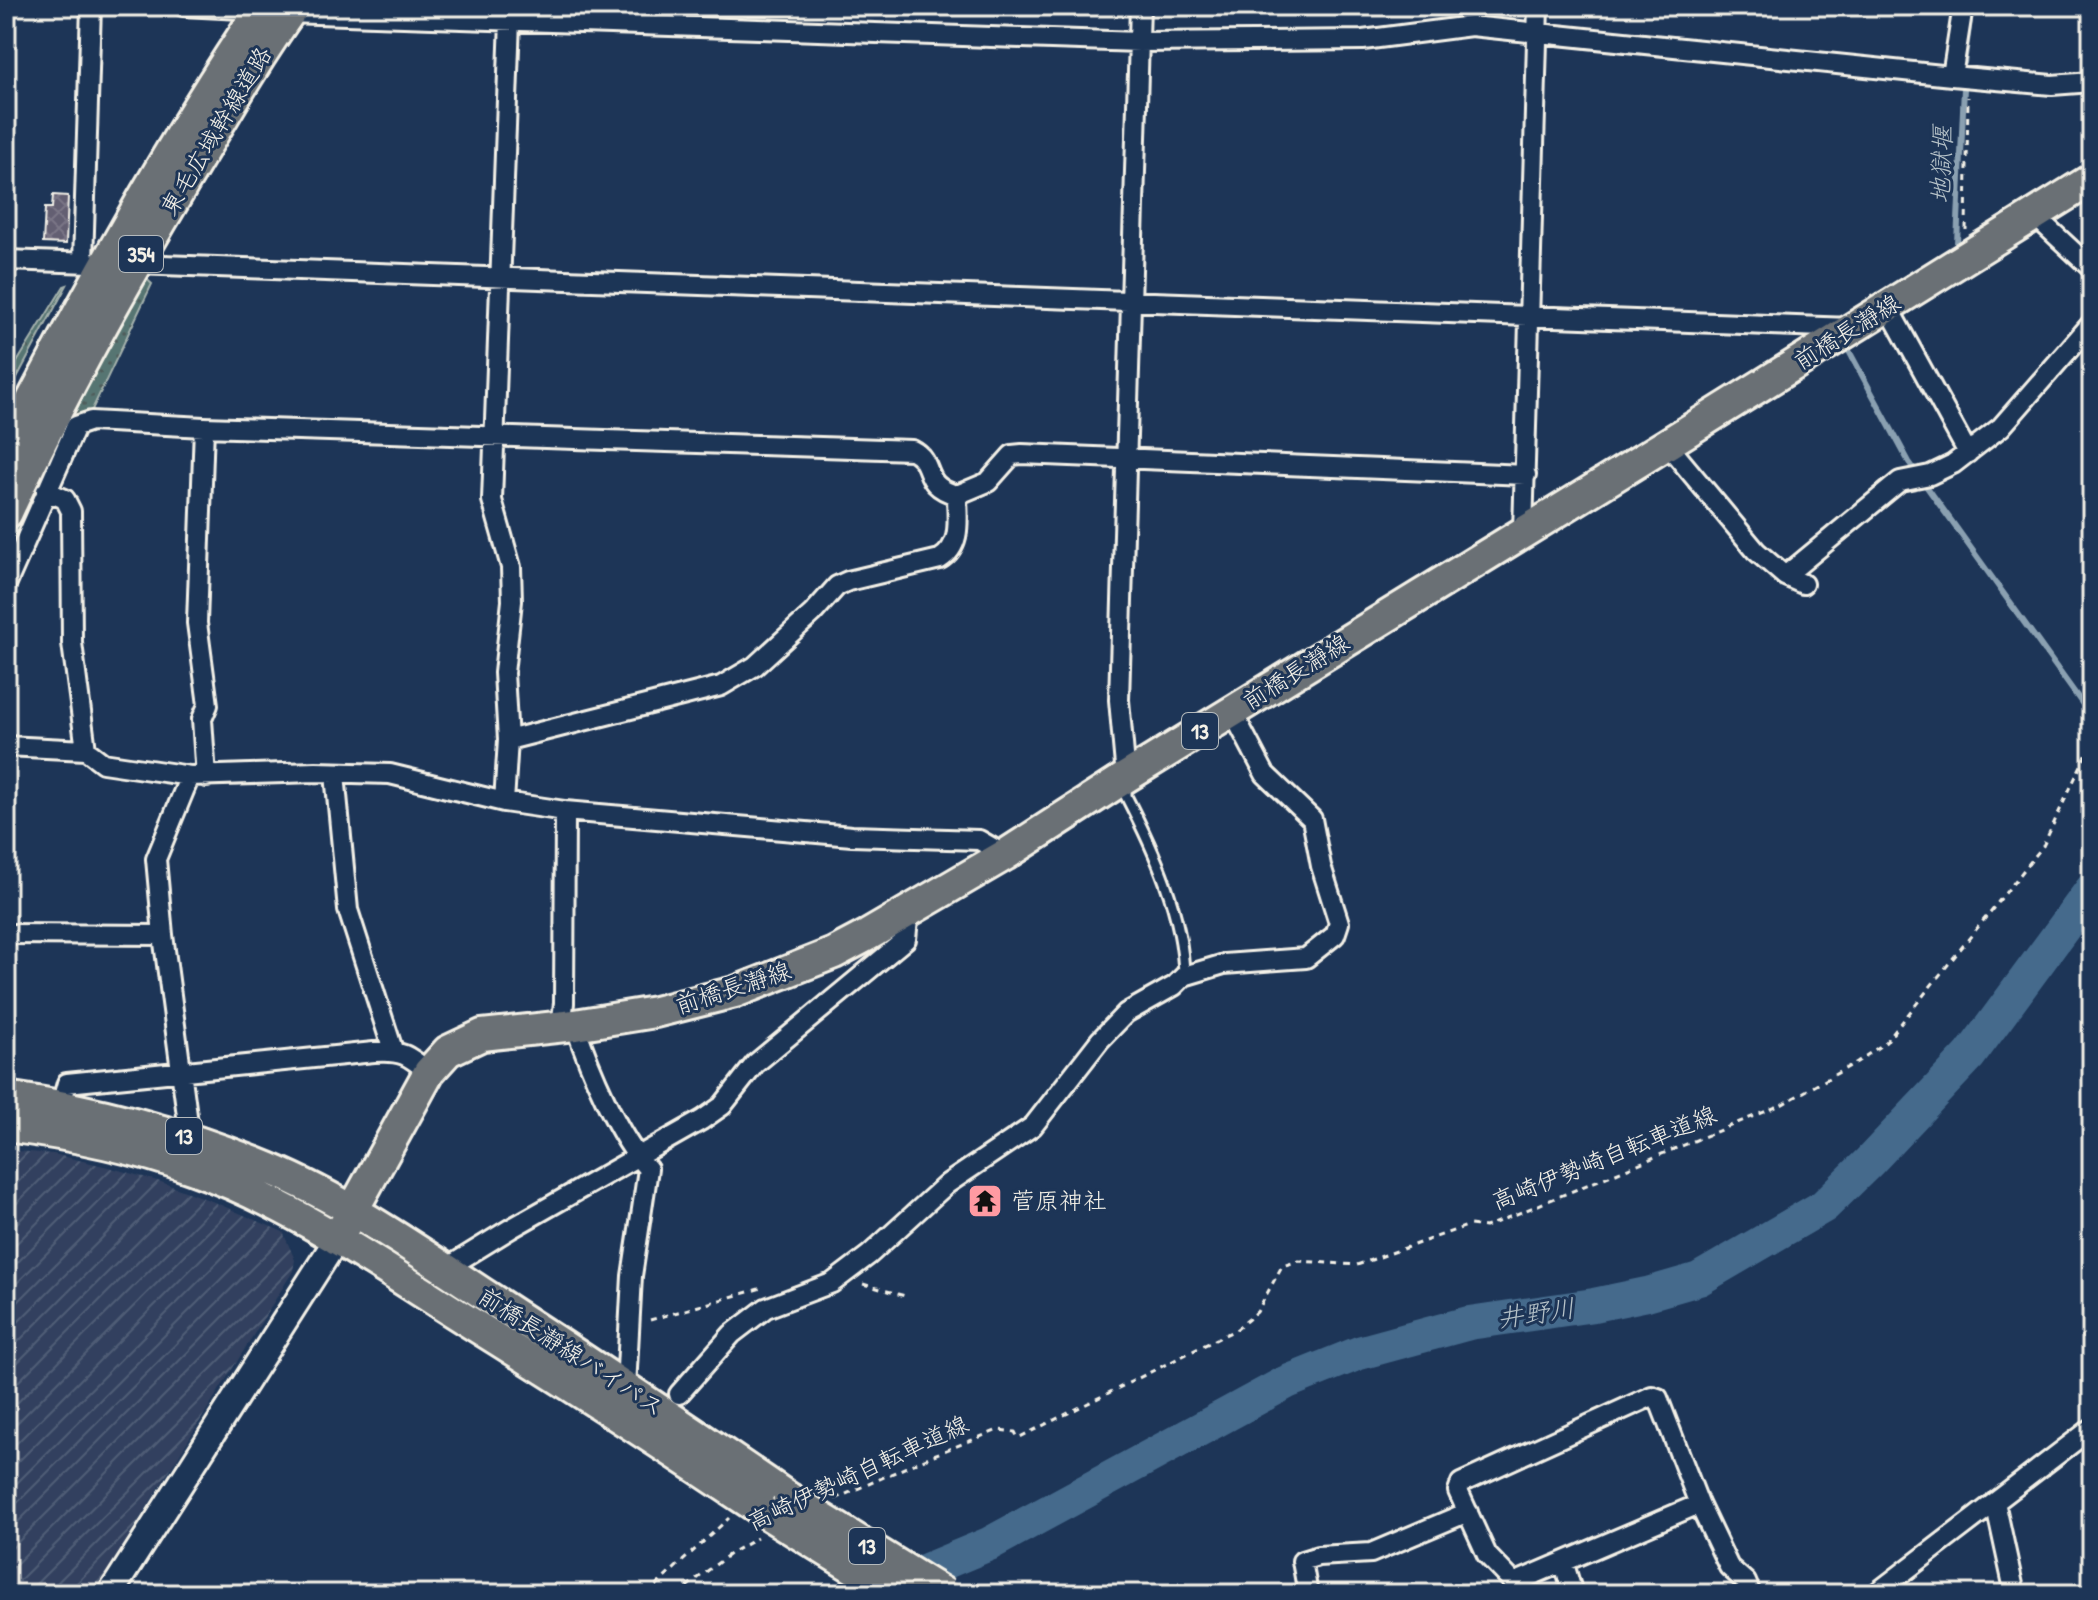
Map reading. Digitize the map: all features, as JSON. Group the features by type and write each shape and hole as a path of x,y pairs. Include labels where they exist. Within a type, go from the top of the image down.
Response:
{"highway":[{"name":"東毛広域幹線道路","path":"6,452 181,137 277,9"},
{"name":"東毛広域幹線道路","path":"6,512 72,377 108,264"}],"main road":[{"name":"前橋長瀞線","path":"337,1239 429,1072 448,1051 482,1035 568,1026 655,1012 735,992 834,953 1005,855 1232,711 2092,179"},
{"name":"13","path":"6,1097 61,1105 190,1138 271,1169 351,1210"},
{"name":"13","path":"6,1126 56,1133 195,1169 263,1199 337,1239"},
{"name":"前橋長瀞線バイパス","path":"351,1210 626,1387 764,1513"},
{"name":"前橋長瀞線バイパス","path":"337,1239 637,1427 764,1513"},
{"name":"13","path":"764,1513 896,1594"},
{"name":"13","path":"764,1513 945,1594"}],"street":[{"path":"91,6 108,264"},
{"path":"183,6 1139,42 1363,40 1471,26 1960,77 2052,85 2092,82"},
{"path":"1126,777 1119,700 1140,6"},
{"path":"1523,532 1538,6"},
{"path":"1960,77 1963,6"},
{"path":"504,802 508,740 504,673 512,601 511,567 492,500 510,20"},
{"path":"2033,214 2092,269"},
{"path":"6,260 1851,329"},
{"path":"1888,307 1968,453"},
{"path":"1785,576 1900,481 1930,475 1953,464 2001,427 2092,323"},
{"path":"6,585 76,426 91,421 912,450 924,460 931,481 938,488 957,495 988,482 1012,455 1126,456 1526,475"},
{"path":"190,1138 156,859 198,777 202,719 208,705 197,623 204,427"},
{"path":"1667,444 1739,533 1771,566 1803,584"},
{"path":"46,491 65,499 71,511 72,643 86,750"},
{"path":"508,740 702,692 737,677 755,666 813,613 837,586 940,559 950,553 957,534 957,495"},
{"path":"679,1394 732,1334 766,1308 832,1283 869,1255 947,1184 1033,1126 1100,1040 1126,1013 1174,986 1184,976 1224,964 1306,958 1335,935 1339,923 1321,866 1312,819 1265,774 1232,711"},
{"path":"6,746 86,750 103,763 198,777 316,772 390,774 504,802 565,811 852,836 979,840 1005,855"},
{"path":"335,774 348,910 393,1050"},
{"path":"565,811 564,1003 568,1026 636,1157 648,1169 632,1276 626,1387"},
{"path":"445,1269 671,1139 722,1106 755,1064 906,939 909,909"},
{"path":"6,934 163,935"},
{"path":"61,1105 67,1083 393,1050 408,1055 429,1072"},
{"path":"110,1594 337,1239"},
{"path":"1699,1504 1514,1583 1487,1555 1458,1491 1461,1483 1652,1396 1658,1398 1699,1504 1729,1567 1746,1582 1751,1594"},
{"path":"1875,1594 2092,1428"},
{"path":"1995,1502 2015,1594"},
{"path":"1308,1594 1302,1561 1318,1556 1371,1553 1468,1512"},
{"path":"1564,1564 1573,1594"}],"lane":[{"path":"1126,777 1126,796 1164,877 1184,959 1184,976"}],"path":[{"path":"1960,77 1965,239 1973,253"},
{"name":"高崎伊勢崎自転車道線","path":"833,1500 998,1430 1015,1432 1018,1438 1237,1329 1257,1312 1282,1266 1299,1261 1357,1265 1470,1225 1485,1227 1781,1105 1857,1062 1886,1042 2043,846 2092,742"},
{"path":"647,1594 764,1513"},
{"name":"高崎伊勢崎自転車道線","path":"677,1594 731,1553 764,1513"}],"shaded area":[{"path":"6,1150 53,1154 108,1167 214,1202 283,1232 295,1260 293,1271 93,1594 6,1594"}],"green space":[{"path":"141,274 152,284 91,412 72,417 6,577 6,542 73,399"},
{"path":"67,285 6,398 6,380"}],"building":[{"path":"53,195 68,196 66,244 43,243 45,208 52,208"}],"waterway":[{"name":"地獄堰","path":"1964,63 1972,6"},
{"name":"地獄堰","path":"1957,243 1964,88"},
{"path":"1849,351 1909,462 2092,717"},
{"name":"井野川","path":"888,1586 989,1544 1287,1382 1359,1353 1469,1323 1594,1305 1699,1279 1824,1206 1869,1162 1970,1055 2092,889"}],"place":[{"name":"菅原神社","path":"985,1201"}]}
